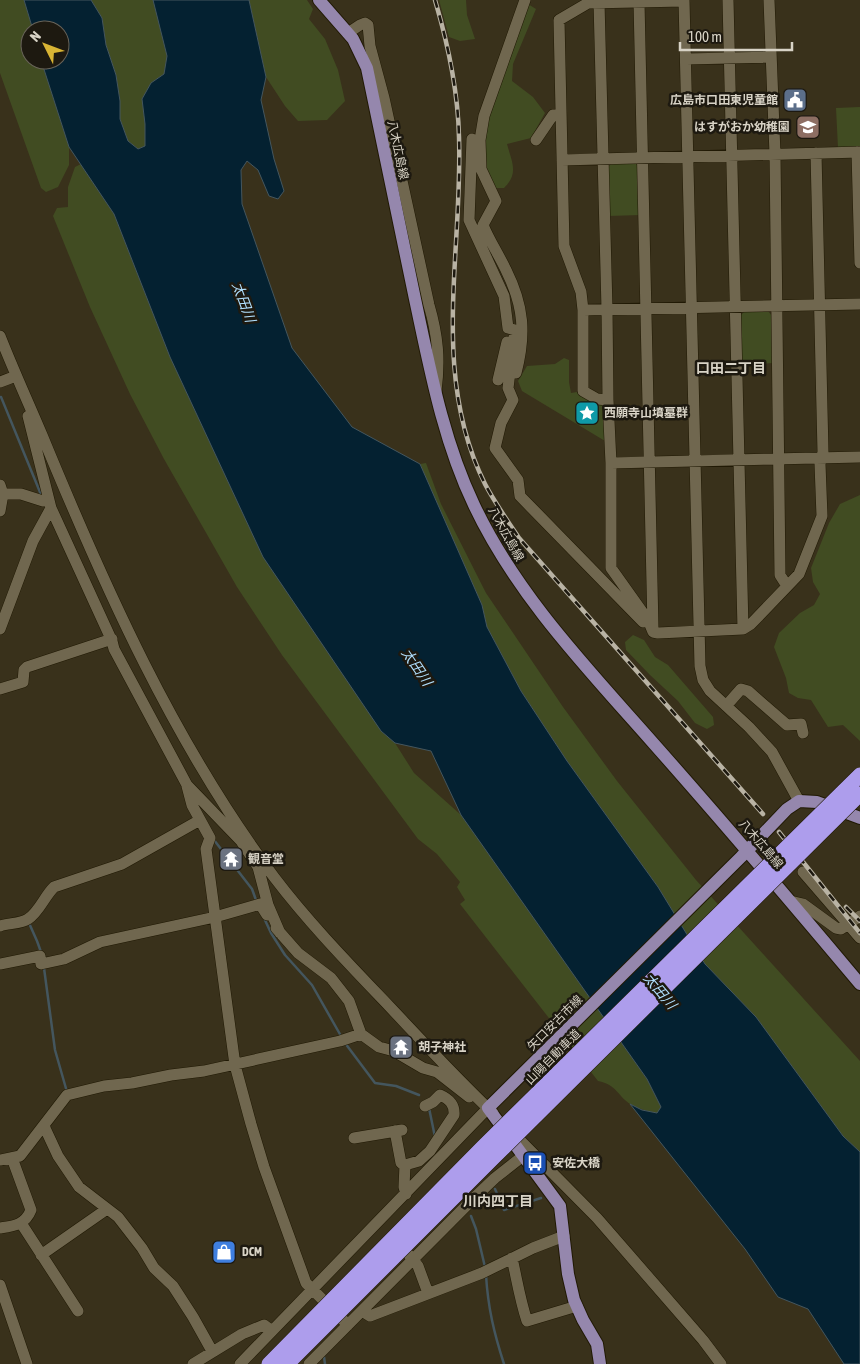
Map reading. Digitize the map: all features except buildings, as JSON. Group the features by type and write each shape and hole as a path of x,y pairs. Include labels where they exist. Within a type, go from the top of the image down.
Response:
{"highway":[{"name":"山陽自動車道","path":"269,1364 490,1140 860,775"},
{"path":"287,1364 860,794"}],"main road":[{"name":"八木広島線","path":"319,0 348,33 362,55 367,68 436,393 451,450 473,503 508,568 561,637 744,853 790,901 860,984"},
{"name":"矢口安古市線","path":"490,1106 787,809 799,801"},
{"path":"799,801 817,802 860,818"},
{"path":"490,1106 523,1156 560,1206 568,1274 577,1306 596,1344 600,1364"}],"street":[{"path":"504,380 516,373 522,350 521,308 507,271 483,224 496,201 481,169 480,140 484,116 525,0"},
{"path":"608,400 597,399 583,391 583,310 581,292 564,246 559,20 588,3 684,0 694,461 702,680 710,691 750,728 772,752 799,801"},
{"path":"728,0 743,629"},
{"path":"769,0 775,154 780,575 787,586"},
{"path":"599,2 608,309 610,568 637,604 654,632"},
{"path":"639,2 654,632"},
{"path":"348,33 360,24 365,23 368,25 370,46 384,98 436,332 438,373 436,393"},
{"path":"686,59 771,57"},
{"path":"536,140 553,115 561,114"},
{"path":"472,139 469,220 504,296 508,328 515,330 504,380 513,400 501,423 495,448 518,480 520,496 654,632 658,633 743,629 799,574 822,516 820,464 823,452 816,153"},
{"path":"562,160 858,152 860,263"},
{"path":"583,310 860,304"},
{"path":"0,336 73,510 138,650 199,763 273,875 338,952 431,1050 490,1106 597,1218 703,1340 719,1363"},
{"path":"0,382 18,381"},
{"path":"18,381 50,504 112,639 114,650 187,784 192,805 210,838 206,849 235,1065 264,1167 302,1275 312,1290 348,1325"},
{"path":"610,463 860,457"},
{"path":"0,511 1,491 21,494 50,504"},
{"path":"0,629 33,541 50,504"},
{"path":"637,604 646,606 653,600"},
{"path":"0,689 23,682 24,670 27,667 112,639"},
{"path":"726,706 741,689 748,691 786,725 801,724 802,733"},
{"path":"187,784 240,840 258,868 268,905 280,933"},
{"path":"2,922 27,920 38,909 45,895 54,888 122,864 200,820"},
{"path":"804,872 860,938"},
{"path":"790,901 803,904 836,928 841,929 860,916"},
{"path":"0,964 40,956 42,964 64,959 100,942 216,917 260,904 280,933 298,953 332,978 350,1000 361,1034 379,1047 394,1051 422,1068 437,1072 467,1096 490,1106"},
{"path":"0,1228 16,1226 32,1210 6,1159 20,1156 67,1095 104,1086 132,1084 235,1065 340,1041 361,1034"},
{"path":"405,1165 419,1161 430,1152 454,1114 455,1108 453,1104 440,1095 425,1106"},
{"path":"240,1364 490,1106"},
{"path":"44,1126 58,1156 78,1187 118,1217 142,1248 154,1268 173,1286 212,1351"},
{"path":"356,1136 374,1131 398,1130 401,1163 405,1165"},
{"path":"310,1364 322,1358 348,1325 481,1190 523,1156"},
{"path":"405,1165 404,1187 406,1194"},
{"path":"41,1256 107,1209"},
{"path":"20,1223 78,1311"},
{"path":"377,1224 413,1259 418,1266 428,1292"},
{"path":"362,1312 370,1316 482,1272 564,1236"},
{"path":"512,1258 526,1321 577,1306"},
{"path":"0,1286 3,1304 27,1364"},
{"path":"192,1364 242,1334 264,1326 272,1331"}],"green space":[{"path":"0,0 24,0 30,20 20,20 20,70 44,70 69,147 69,165 58,187 46,192 41,188 0,73"},
{"path":"91,0 153,0 167,56 164,74 151,83 145,124 145,146 138,149 128,141 120,119 120,101 116,75 106,45 102,18"},
{"path":"249,0 307,0 313,9 309,19 325,39 338,70 345,101 327,120 298,121 285,106 266,77"},
{"path":"439,0 466,0 467,15 475,39 460,41 449,37"},
{"path":"528,4 536,9 513,64 512,81 533,97 545,113 531,138 507,144 513,168 512,177 504,188 494,188 484,167 485,138 490,115"},
{"path":"860,107 860,147 838,148 836,108"},
{"path":"635,163 639,167 641,215 608,216 608,167 611,164"},
{"path":"81,164 114,214 170,357 381,731 395,743 414,773 461,815 482,844 647,1079 661,1107 657,1114 630,1104 609,1085 598,1081 460,904 465,900 457,887 460,882 437,854 418,839 282,655 237,587 164,459 130,394 90,307 53,216 57,208 68,207 68,187 75,167"},
{"path":"768,311 772,316 773,363 740,365 740,316 744,312"},
{"path":"564,358 569,360 571,393 583,391 608,400 610,444 522,391 518,381 527,366 555,364"},
{"path":"426,463 441,504 486,593 563,707 617,781 696,880 860,1061 860,1152 843,1136 756,1017 705,964 658,887 567,761 521,691 487,627 482,605 420,464"},
{"path":"860,495 860,741 843,725 828,727 811,700 798,698 789,693 786,678 774,647 779,633 800,613 814,605 820,594 813,582 811,568 829,523 840,504"},
{"path":"633,635 644,640 655,657 668,665 713,717 714,725 707,729 695,723 678,701 626,650 625,642"}],"water":[{"name":"太田川","path":"24,0 91,0 102,18 106,45 116,75 120,101 120,119 128,141 138,149 145,146 142,99 151,83 164,74 167,56 153,0 249,0 266,77 261,100 274,159 284,191 278,199 269,196 258,170 247,161 241,170 242,204 292,348 352,427 420,464 482,605 487,627 521,691 567,761 658,887 705,964 756,1017 843,1136 860,1152 860,1364 844,1364 808,1309 778,1297 745,1249 630,1104 642,1110 657,1113 661,1107 647,1079 461,815 431,751 395,743 381,731 263,557 170,357 114,214 69,147 44,70 70,70 70,20 30,20"}],"waterway":[{"path":"1,397 42,497"},
{"path":"214,840 252,889 256,900"},
{"path":"264,918 285,955 312,985 341,1036"},
{"path":"29,923 41,952"},
{"path":"44,968 55,1050 67,1092"},
{"path":"345,1043 375,1083 396,1086 419,1095"},
{"path":"429,1108 435,1137"},
{"path":"495,1189 504,1210 541,1198"},
{"path":"471,1216 485,1267"},
{"path":"486,1275 492,1320 504,1364"},
{"path":"324,1357 325,1364"}],"railway":[{"path":"435,0 444,34 457,102 459,181 454,269 454,356 458,400 468,442 485,484 519,538 763,814"},
{"path":"779,832 860,933"},
{"path":"846,907 860,921"}],"place":[{"name":"広島市口田東児童館","path":"795,100"},
{"name":"はすがおか幼稚園","path":"808,127"},
{"name":"西願寺山墳墓群","path":"587,413"},
{"name":"観音堂","path":"231,859"},
{"name":"胡子神社","path":"401,1047"},
{"name":"安佐大橋","path":"535,1163"},
{"name":"DCM","path":"224,1252"}],"district":[{"name":"口田二丁目","path":"731,368"},
{"name":"川内四丁目","path":"498,1201"}]}
